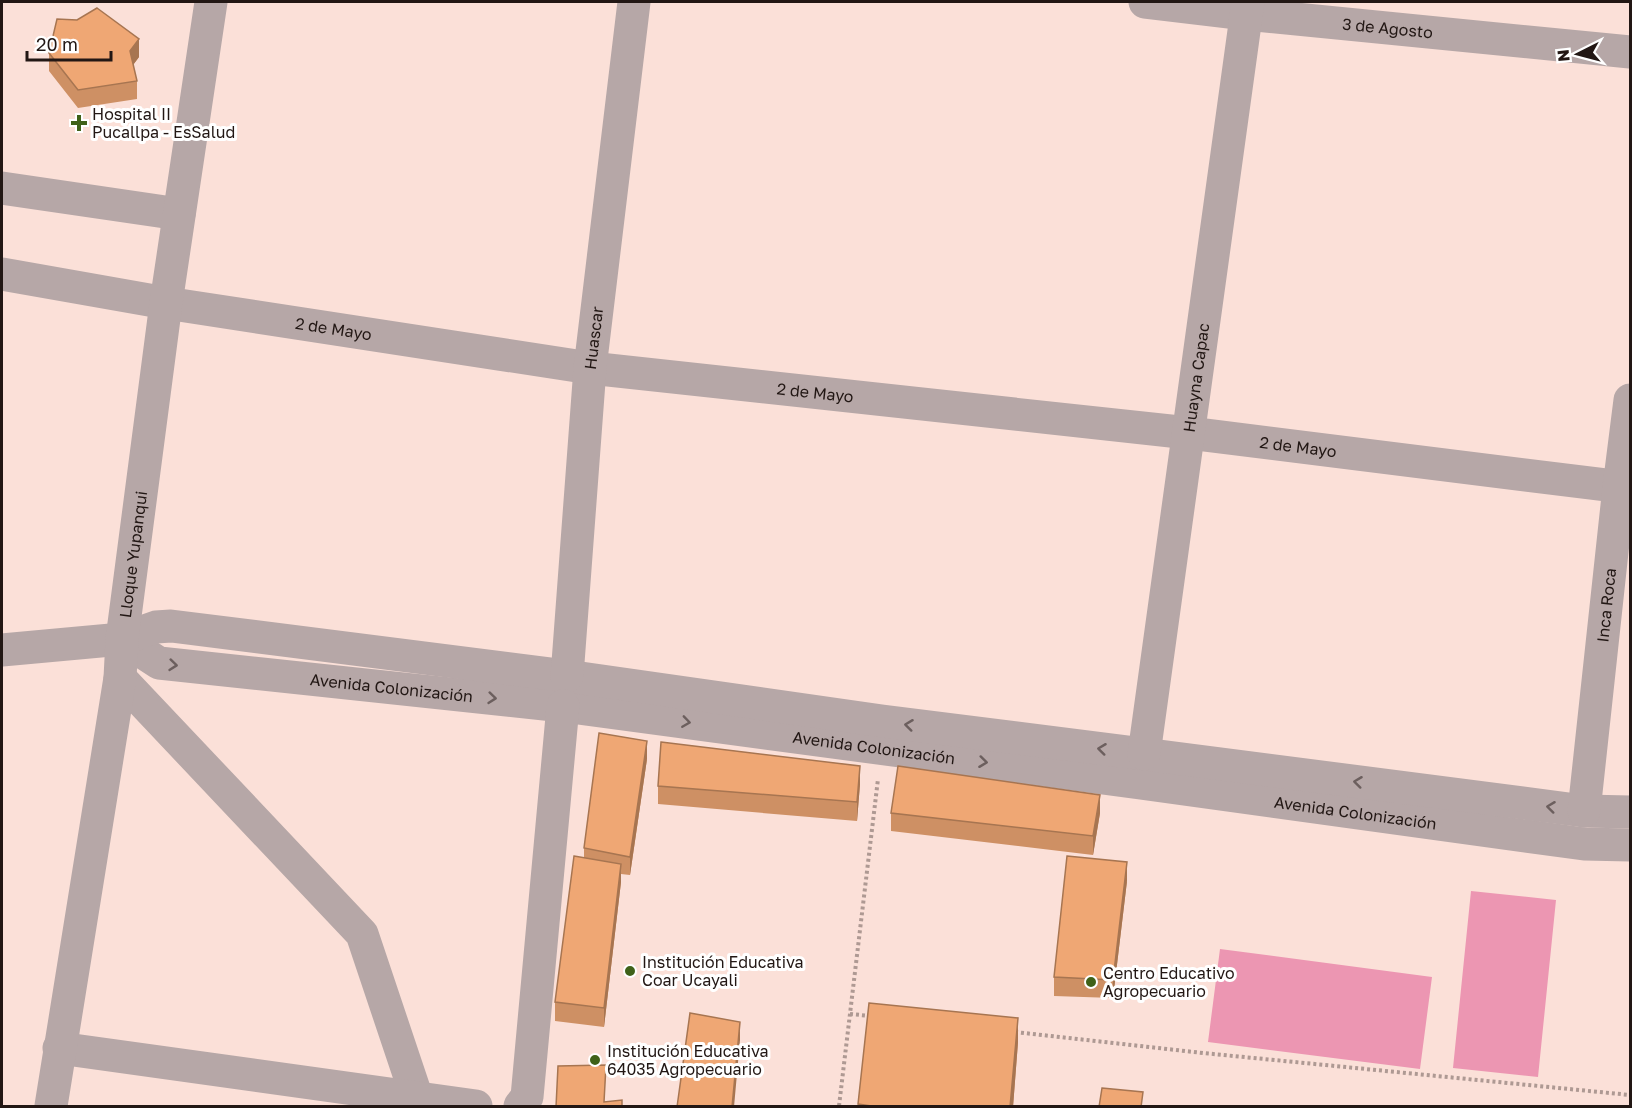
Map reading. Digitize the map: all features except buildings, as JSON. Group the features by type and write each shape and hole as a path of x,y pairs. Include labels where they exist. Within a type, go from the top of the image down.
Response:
{"street":[{"name":"Lloque Yupanqui","path":"51,1107 120,678 122,639 166,303 211,2"},
{"name":"Huascar","path":"520,1107 527,1097 565,691 590,368 634,2"},
{"name":"3 de Agosto","path":"1145,2 1247,8 1630,51"},
{"name":"Huayna Capac","path":"1144,754 1247,8"},
{"path":"2,188 179,214"},
{"name":"2 de Mayo","path":"2,274 166,303 590,368 1190,433 1625,488"},
{"name":"Inca Roca","path":"1584,811 1625,488 1630,400"},
{"path":"2,650 122,639"},
{"name":"Avenida Colonización","path":"122,639 159,663 565,691 882,721 1584,811 1630,812"},
{"path":"120,678 362,934 418,1102"},
{"name":"Avenida Colonización","path":"565,691 878,748 1572,843 1630,845"},
{"path":"59,1048 418,1102 476,1107"}],"path":[{"path":"839,1107 879,775 878,748"},
{"path":"850,1014 874,1017"},
{"path":"1015,1032 1630,1095"}],"shaded area":[{"path":"1471,891 1556,900 1538,1077 1453,1068"},
{"path":"1220,949 1432,977 1420,1069 1208,1042"}],"place":[{"name":"Hospital II Pucallpa - EsSalud","path":"79,123"},
{"name":"Institución Educativa Coar Ucayali","path":"630,971"},
{"name":"Centro Educativo Agropecuario","path":"1091,982"},
{"name":"Institución Educativa 64035 Agropecuario","path":"595,1060"}]}
